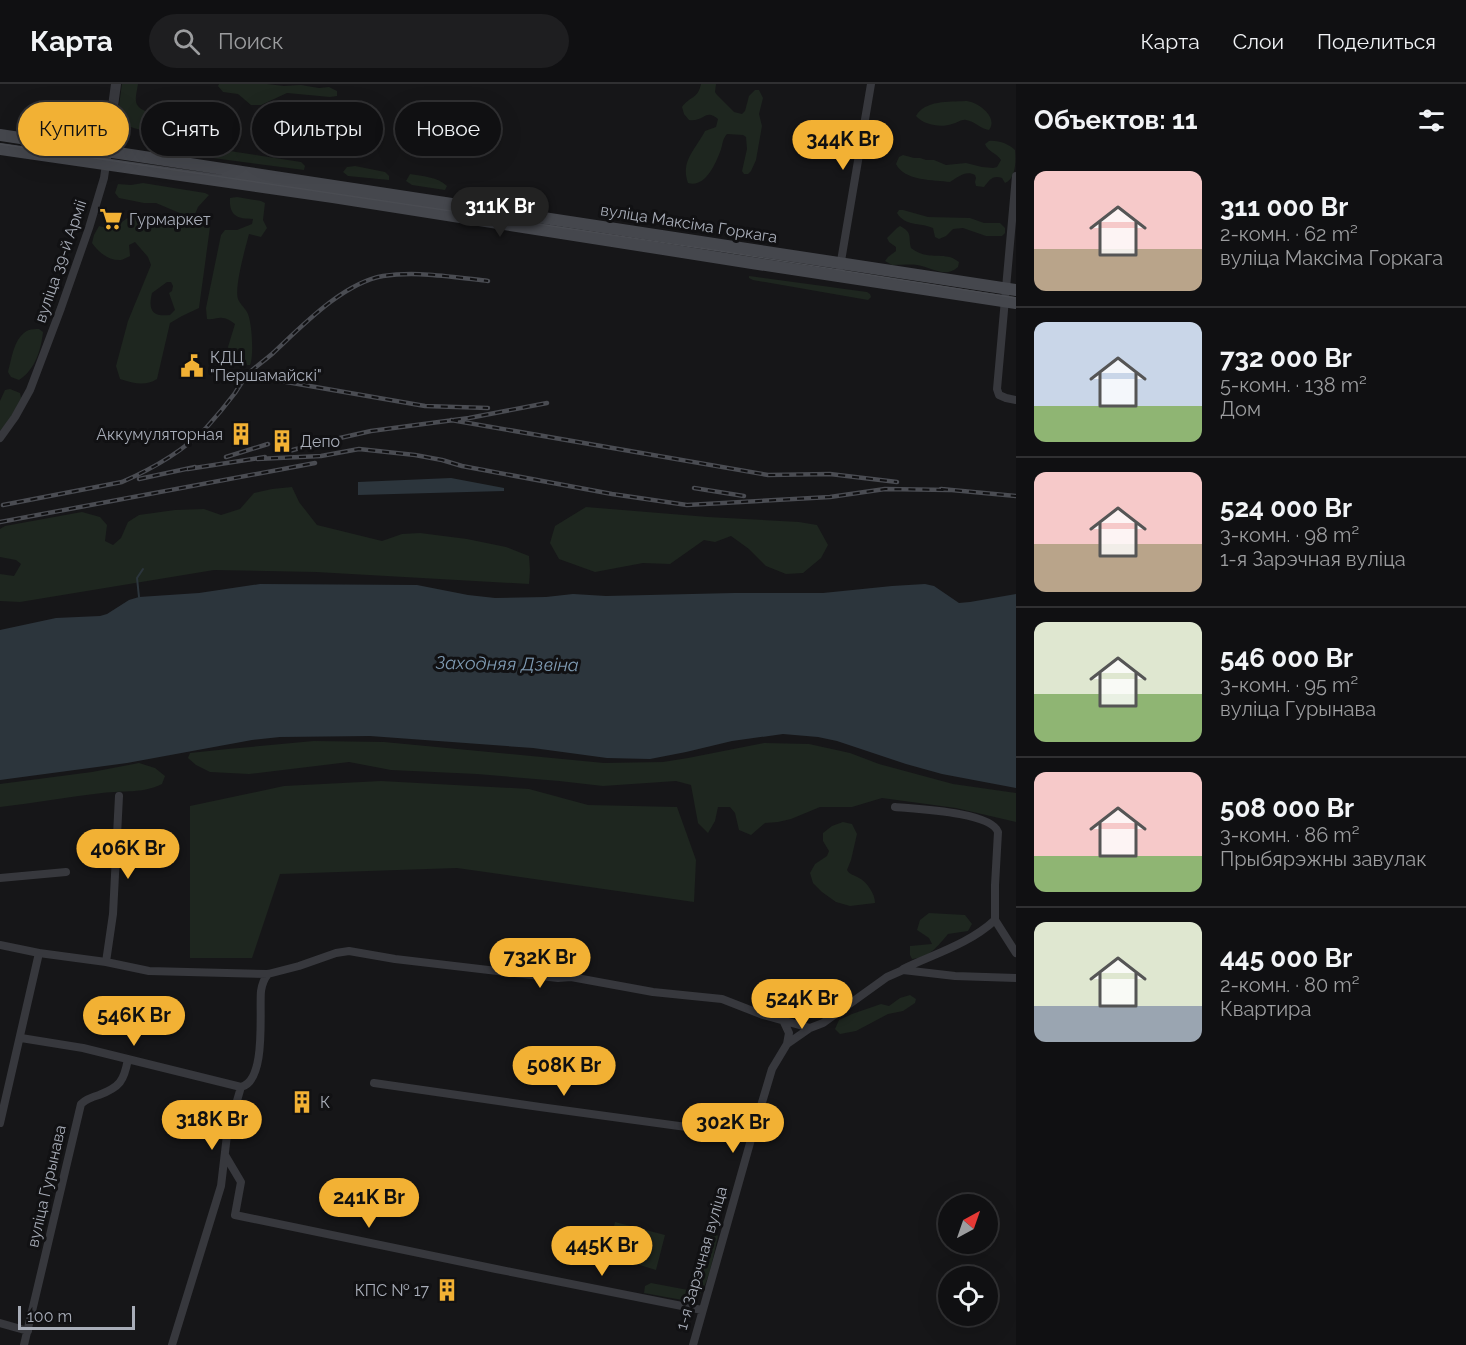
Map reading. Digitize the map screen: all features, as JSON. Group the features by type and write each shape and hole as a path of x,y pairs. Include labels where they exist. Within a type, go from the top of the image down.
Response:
{"main road":[{"name":"вуліца Максіма Горкага","path":"0,135 106,158"},
{"name":"вуліца Максіма Горкага","path":"0,149 106,158 224,175 838,276 1010,296"},
{"name":"вуліца Максіма Горкага","path":"334,192 751,249 841,263 1010,296"}],"street":[{"name":"вуліца 39-й Арміі","path":"0,438 15,417 34,379 89,228 104,178 116,84"},
{"path":"838,276 871,84"},
{"path":"1016,176 1010,296 997,389 999,395 1006,399 1016,400"},
{"path":"749,262 751,249"},
{"path":"106,962 113,914 119,796"},
{"path":"895,807 973,816 997,828 995,920 1016,953"},
{"path":"0,878 66,872"},
{"name":"1-я Зарэчная вуліца","path":"693,1345 772,1069 787,1044 810,1028 823,1023 887,977 941,954 985,929 995,920"},
{"path":"0,945 149,971 268,974 299,966 336,952 349,951 395,959 558,978 571,977 652,992 722,999 763,1015 810,1028"},
{"path":"0,1123 39,953"},
{"path":"903,970 955,976 1016,978"},
{"path":"21,1038 83,1048 241,1087 251,1081 260,1053 261,990 268,974"},
{"path":"783,1020 789,1033 787,1044"},
{"name":"вуліца Гурынава","path":"24,1345 81,1104 118,1085 125,1076 128,1059"},
{"path":"374,1083 752,1136"},
{"path":"172,1345 221,1186 227,1135 241,1087"},
{"path":"225,1155 241,1182 235,1215 702,1310"},
{"path":"0,1323 27,1331"}],"shaded area":[{"path":"122,84 138,84 136,103 141,108 141,129 129,128 129,102 119,102"},
{"path":"219,84 267,84 329,87 337,91 337,96 287,93 268,102 252,102 251,105 238,94 223,92"},
{"path":"701,84 716,84 717,95 734,112 742,114 749,96 755,90 759,90 763,98 759,114 762,126 756,160 748,174 742,171 747,149 746,137 727,134 708,174 699,182 688,183 687,162 705,131 716,127 718,119 707,115 689,120 684,114 682,107 696,95"},
{"path":"965,101 981,107 989,115 991,125 989,130 964,120 943,126 933,125 923,122 916,116 931,104"},
{"path":"989,141 1003,143 1015,150 1013,174 1005,183 1002,178 996,177 984,187 976,186 975,175 968,173 950,182 920,179 906,174 896,164 899,157 903,155 934,160 946,165 966,163 982,167 997,167 1001,160 986,147 985,144"},
{"path":"240,153 301,162 305,166 304,170 198,156 240,156"},
{"path":"355,166 385,172 389,180 348,176 343,172 347,167"},
{"path":"410,174 435,179 447,186 445,190 412,185 406,181"},
{"path":"143,183 209,195 195,214 199,218 210,221 199,308 170,323 157,379 143,384 120,379 116,366 128,321 151,265 148,257 135,242 129,245 130,256 121,260 108,257 92,243 94,235 99,226 116,230 128,218 142,217 173,226 182,225 186,221 182,214 156,203 119,198 115,193 118,184","holes":["167,282 171,282 173,286 169,293 175,310 170,315 159,315 151,308 152,293"]},
{"path":"237,197 265,203 263,220 267,228 261,237 249,234 237,293 251,325 250,365 247,365 244,358 230,354 228,347 235,324 223,318 207,319 206,308 221,235 225,230 237,230 252,224 253,219 238,217 233,213 230,198"},
{"path":"899,210 928,217 970,218 984,223 1000,223 1005,228 1005,233 1002,236 986,236 963,228 953,229 939,239 935,237 933,228 904,220 897,213"},
{"path":"900,226 909,235 911,248 924,254 954,259 959,262 958,267 943,272 917,265 892,265 885,261 896,251 896,247 887,238"},
{"path":"749,276 867,292 871,297 868,300 753,280"},
{"path":"39,329 43,332 42,339 33,365 19,380 11,377 8,372 17,342 24,333"},
{"path":"10,389 20,393 21,398 0,431 0,401 5,390"},
{"path":"292,487 299,502 317,525 382,541 402,534 420,533 467,539 506,547 529,556 529,584 316,572 214,570 20,602 0,601 0,574 14,576 21,564 16,560 0,557 0,529 5,526 82,512 100,517 107,525 105,541 113,545 121,538 128,522 139,515 204,509 221,515 240,509 254,493"},
{"path":"586,507 799,522 817,525 828,545 821,558 803,573 786,574 766,566 749,549 731,536 715,542 704,540 670,564 643,563 595,572 559,559 550,543 555,526"},
{"path":"314,741 384,742 604,763 663,762 764,743 809,744 850,753 879,764 953,784 1016,793 1016,822 956,808 882,798 852,807 820,807 791,819 765,823 751,835 739,830 735,813 730,807 718,807 715,821 708,833 698,823 691,785 676,781 603,786 477,774 391,770 349,762 249,774 210,772 188,758 190,753"},
{"path":"139,763 155,768 165,776 162,784 140,790 0,807 0,784 92,772"},
{"path":"381,781 529,789 588,805 677,807 696,860 694,902 457,868 280,874 252,958 190,958 190,806 284,786"},
{"path":"843,822 852,824 857,834 847,870 868,885 875,903 850,906 836,902 813,883 810,873 815,864 827,856 829,851 823,841 823,833"},
{"path":"929,913 965,915 972,924 968,931 948,934 928,954 912,959 910,946 932,944 929,938 917,930 920,920"},
{"path":"910,995 916,999 915,1003 903,1011 888,1014 856,1031 840,1034 835,1029 839,1020 852,1014 881,1004 889,1006 900,998"},
{"path":"615,1222 665,1235 656,1270 607,1255"},
{"path":"713,1232 718,1236 710,1272 703,1289 693,1302 644,1293 645,1286 651,1283 688,1290 695,1283 699,1272 703,1241"}],"water":[{"path":"451,478 504,488 504,491 358,495 358,482"},
{"name":"Заходняя Дзвіна","path":"260,584 417,585 495,598 573,594 606,596 823,593 925,584 934,586 959,603 1016,594 1016,788 942,774 837,741 783,734 732,741 650,759 607,758 533,748 370,736 280,737 127,763 0,780 0,630 56,618 100,616 139,597 199,593"}],"waterway":[{"path":"139,597 137,578 143,569"}],"tram line":[{"path":"0,144 720,251 1016,298"}],"railway":[{"path":"3,505 122,482 166,459 206,428 248,374 310,319 338,296 368,280 409,274 488,281"},
{"path":"275,380 425,406 488,408"},
{"path":"289,451 371,431 469,418 547,403"},
{"path":"451,420 768,475 830,474 897,482"},
{"path":"226,457 268,444"},
{"path":"257,459 321,456 359,449 415,455 612,494 687,505 830,497 885,489 949,490"},
{"path":"188,469 265,457"},
{"path":"0,522 315,463"},
{"path":"139,479 195,467"},
{"path":"694,488 744,496"},
{"path":"941,489 1016,496"}],"place":[{"name":"Гурмаркет","path":"111,219"},
{"name":"КДЦ \"Першамайскі\"","path":"192,366"},
{"name":"Аккумуляторная","path":"241,434"},
{"name":"Депо","path":"282,441"},
{"name":"К","path":"302,1102"},
{"name":"КПС № 17","path":"447,1290"}]}
